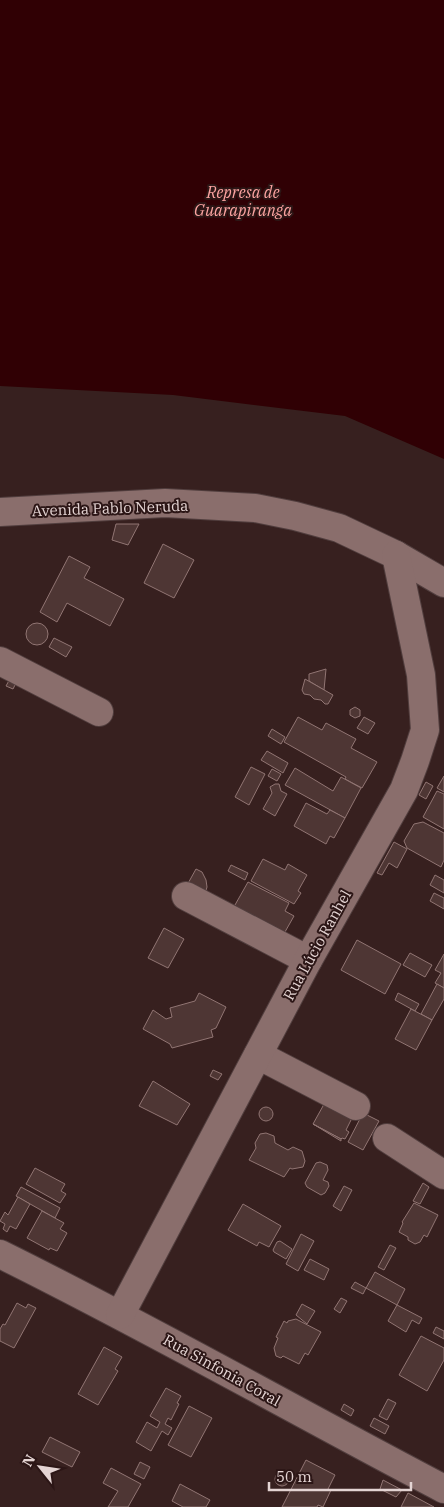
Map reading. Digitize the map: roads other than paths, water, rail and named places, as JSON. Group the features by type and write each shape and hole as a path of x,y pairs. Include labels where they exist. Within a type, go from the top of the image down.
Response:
{"street":[{"name":"Avenida Pablo Neruda","path":"0,512 165,503 255,508 340,528 444,583"},
{"name":"Rua Lúcio Ranhel","path":"120,1315 308,960 404,790 416,762 424,730 421,675 396,556"},
{"path":"0,661 99,712"},
{"path":"186,896 308,960"},
{"path":"258,1055 356,1106"},
{"path":"387,1138 444,1175"},
{"name":"Rua Sinfonia Coral","path":"0,1254 120,1315 444,1489"}],"water":[{"name":"Represa de Guarapiranga","path":"0,0 444,0 444,459 345,416 173,395 0,386"}]}
